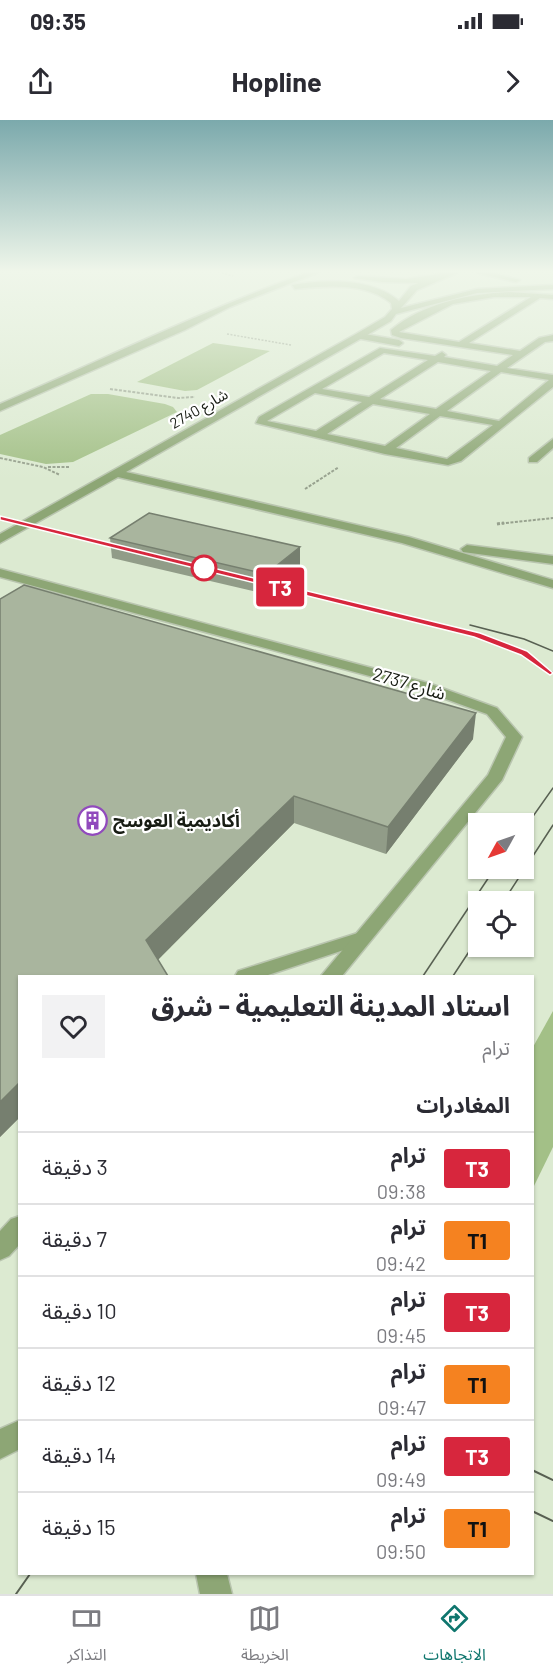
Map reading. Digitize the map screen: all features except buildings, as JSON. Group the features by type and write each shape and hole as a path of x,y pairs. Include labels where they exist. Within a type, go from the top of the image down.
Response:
{"street":[{"path":"0,408 149,342"},
{"name":"شارع 2740","path":"0,539 349,342"},
{"path":"316,436 445,353 434,348 395,342"},
{"path":"441,342 521,354"},
{"path":"460,345 465,342"},
{"path":"385,450 539,342"},
{"path":"383,350 439,358 553,380 457,459 448,462 261,423 312,390 383,350"},
{"path":"312,390 501,424"},
{"path":"532,460 553,442"},
{"path":"115,473 405,540 553,584"},
{"path":"405,540 553,560"},
{"name":"شارع 2737","path":"0,573 423,686 492,711 514,737 496,776 332,975"},
{"path":"248,975 360,938"},
{"path":"0,1249 18,1228"},
{"path":"0,1445 18,1434"},
{"path":"212,1575 216,1594"}],"path":[{"path":"270,342 295,346"},
{"path":"107,388 178,398"},
{"path":"274,509 370,447"},
{"path":"0,458 54,471 64,483"}],"green space":[{"path":"213,343 270,351 197,390 185,391 137,382"},
{"path":"91,394 108,394 165,404 173,407 177,412 73,462 46,464 0,454 0,435"},
{"path":"553,1011 553,1147 534,1186 534,1045"}],"tram line":[{"path":"0,519 128,550"},
{"name":"T3","path":"0,519 477,635 524,653 553,673"},
{"path":"259,582 477,635 524,653 553,673"},
{"path":"470,625 524,639 553,651"},
{"path":"534,815 553,788"},
{"path":"510,891 553,825"},
{"path":"424,975 488,879"},
{"path":"454,975 468,953"},
{"path":"534,1471 553,1480"},
{"path":"534,1512 553,1521"},
{"path":"16,1594 29,1575"}],"place":[{"name":"أكاديمية العوسج","path":"92,821"}]}
